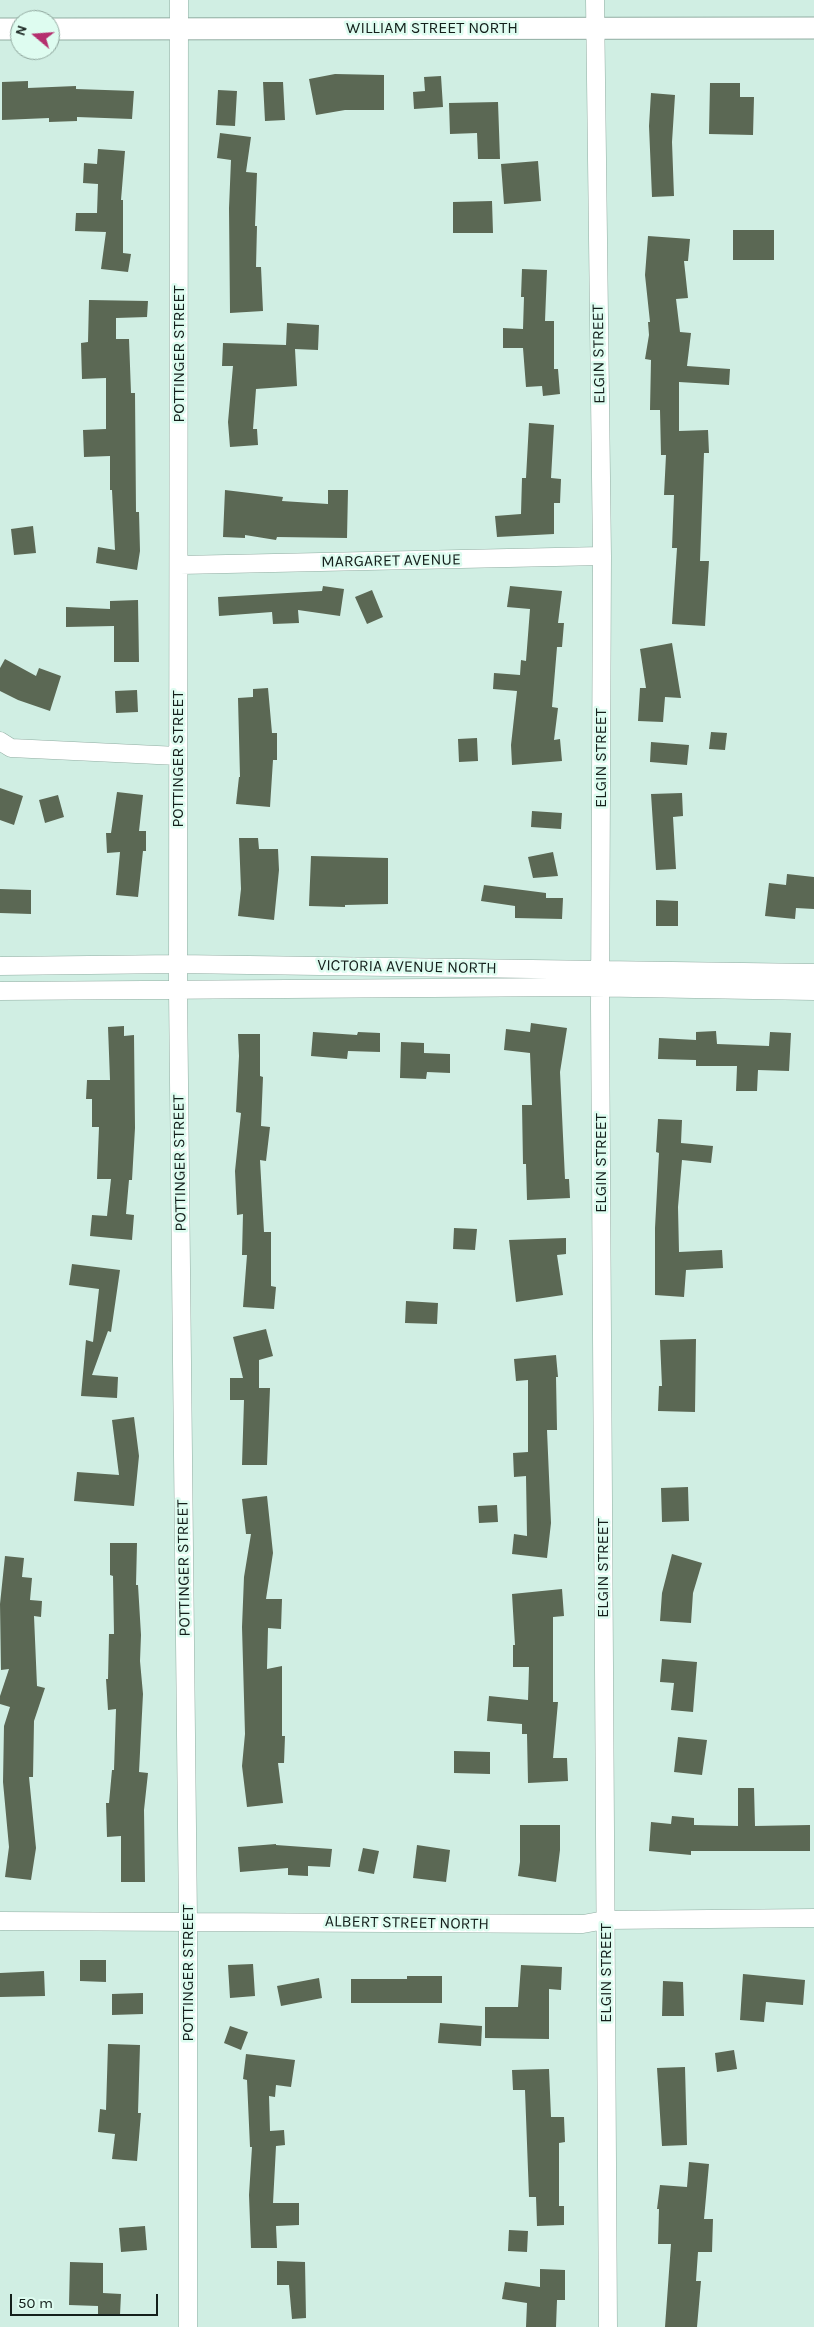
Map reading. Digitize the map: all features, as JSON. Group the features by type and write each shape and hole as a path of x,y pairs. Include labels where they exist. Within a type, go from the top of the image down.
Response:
{"street":[{"name":"POTTINGER STREET","path":"179,0 180,565 178,989 188,1920 188,2327"},
{"name":"ELGIN STREET","path":"595,0 602,556 600,988 608,2327"},
{"name":"WILLIAM STREET NORTH","path":"60,29 814,28"},
{"name":"MARGARET AVENUE","path":"180,565 602,556"},
{"path":"0,741 11,748 178,756"},
{"name":"VICTORIA AVENUE NORTH","path":"0,966 178,964 814,973"},
{"path":"794,973 794,992"},
{"name":"VICTORIA AVENUE NORTH","path":"0,991 600,988 814,991"},
{"name":"ALBERT STREET NORTH","path":"0,1921 188,1920 583,1924 605,1920 814,1918"}],"building":[{"path":"335,74 384,75 384,110 345,110 316,115 309,79"},
{"path":"441,76 443,107 414,109 413,92 425,91 424,77"},
{"path":"28,81 28,88 76,86 76,89 134,91 132,119 77,117 77,121 49,122 49,118 2,120 2,82"},
{"path":"263,82 283,82 285,120 265,121"},
{"path":"710,83 740,83 740,97 754,97 753,135 709,134"},
{"path":"218,90 237,91 235,126 216,125"},
{"path":"651,93 675,95 672,142 674,196 652,197 649,126"},
{"path":"498,102 500,159 478,159 477,133 450,134 449,103"},
{"path":"220,133 251,137 246,172 257,173 256,267 261,267 263,311 230,313 229,208 231,160 217,158"},
{"path":"98,149 125,151 121,200 123,200 123,253 131,254 128,272 101,269 106,232 75,231 76,213 97,213 98,184 83,183 84,163 97,164"},
{"path":"538,161 541,201 504,204 501,164"},
{"path":"492,201 493,233 453,233 453,202"},
{"path":"733,230 774,230 774,260 733,260"},
{"path":"648,236 690,239 688,261 684,261 688,298 676,299 680,332 691,333 687,366 730,369 729,385 679,382 679,431 708,430 709,453 704,453 700,561 709,561 705,626 672,624 677,548 672,548 674,495 664,495 666,455 661,455 660,410 650,410 651,360 645,359 649,335 648,322 650,322 645,275"},
{"path":"522,269 547,270 545,321 554,321 554,369 558,369 560,394 543,396 542,386 526,387 523,348 503,348 503,328 523,329 524,297 521,297"},
{"path":"89,300 148,301 147,317 116,318 116,339 129,339 131,393 135,393 136,512 139,512 140,551 137,570 96,563 98,547 115,550 112,490 110,490 110,456 84,457 83,430 106,429 106,378 82,379 81,343 88,342"},
{"path":"287,323 319,325 318,350 295,349 297,386 256,389 253,429 257,429 258,445 230,447 228,422 233,366 222,366 223,343 286,345"},
{"path":"529,423 554,425 551,478 561,479 560,503 554,503 554,534 497,537 495,516 521,514 522,478 526,478"},
{"path":"225,490 283,497 282,501 328,504 328,490 348,490 347,538 277,537 276,540 245,535 245,538 223,537"},
{"path":"33,526 36,553 14,555 11,529"},
{"path":"323,586 344,589 340,616 298,610 299,623 273,624 272,612 219,616 218,597 322,591"},
{"path":"510,586 562,591 558,623 564,623 562,647 557,647 552,707 558,708 554,740 560,739 562,761 512,765 511,745 517,691 493,689 494,673 520,675 521,660 526,661 530,609 507,607"},
{"path":"372,590 383,617 367,624 355,597"},
{"path":"138,600 139,662 114,662 114,626 66,627 66,607 110,609 110,601"},
{"path":"672,643 681,698 665,697 663,722 638,721 640,688 646,688 640,649"},
{"path":"5,659 36,676 39,668 61,676 50,711 18,700 0,691 0,668"},
{"path":"268,688 272,733 277,733 277,760 273,760 270,807 236,804 240,777 238,698 253,697 253,689"},
{"path":"137,690 138,712 116,713 115,691"},
{"path":"711,732 727,733 725,750 709,749"},
{"path":"477,738 478,761 459,762 458,739"},
{"path":"651,742 689,745 687,765 650,762"},
{"path":"0,788 23,796 14,825 0,820"},
{"path":"117,792 143,795 139,831 146,831 146,851 143,851 138,897 116,895 120,852 107,853 106,833 111,833"},
{"path":"682,793 683,816 673,817 676,869 656,870 651,794"},
{"path":"58,795 64,817 45,823 39,800"},
{"path":"532,811 562,813 561,829 531,827"},
{"path":"239,838 258,838 259,849 278,849 279,870 274,920 238,916 241,889"},
{"path":"553,852 558,876 533,878 528,857"},
{"path":"311,856 388,858 388,904 345,905 345,907 309,906"},
{"path":"787,874 814,877 814,909 796,908 795,919 765,916 769,883 786,885"},
{"path":"484,885 546,893 546,898 563,898 562,919 515,918 515,906 481,901"},
{"path":"0,889 31,890 31,914 0,913"},
{"path":"656,900 678,901 678,926 656,926"},
{"path":"531,1023 567,1028 560,1072 565,1179 569,1179 570,1198 527,1200 526,1164 523,1164 522,1105 532,1105 530,1053 504,1050 506,1029 530,1032"},
{"path":"124,1026 124,1036 134,1035 135,1128 132,1180 129,1180 126,1214 134,1215 132,1240 90,1236 92,1215 107,1216 111,1179 97,1179 99,1127 92,1127 92,1099 86,1099 87,1080 110,1080 108,1027"},
{"path":"716,1031 717,1044 769,1046 770,1032 791,1033 789,1071 758,1070 757,1091 736,1091 737,1066 696,1066 696,1060 658,1059 659,1038 696,1040 696,1032"},
{"path":"313,1032 357,1035 358,1032 380,1033 380,1052 348,1051 347,1059 311,1056"},
{"path":"238,1034 260,1034 260,1076 263,1077 261,1126 270,1127 266,1161 260,1160 264,1232 271,1232 271,1286 276,1287 274,1309 243,1307 247,1255 242,1255 243,1214 237,1215 235,1171 241,1113 236,1112 239,1056"},
{"path":"401,1042 424,1043 424,1053 450,1054 450,1073 427,1072 426,1079 400,1078"},
{"path":"658,1119 682,1120 681,1143 713,1146 711,1163 682,1160 678,1207 679,1252 722,1250 723,1268 686,1270 684,1297 655,1295 655,1228 659,1153 656,1152"},
{"path":"454,1228 477,1229 475,1250 453,1249"},
{"path":"566,1238 566,1254 557,1255 563,1295 516,1302 509,1240"},
{"path":"72,1264 120,1270 111,1332 108,1331 92,1375 118,1377 117,1398 81,1396 86,1340 93,1342 99,1289 69,1285"},
{"path":"406,1301 438,1303 437,1324 405,1323"},
{"path":"266,1329 273,1356 259,1360 259,1388 270,1388 267,1465 242,1465 244,1400 230,1400 230,1378 243,1378 233,1337"},
{"path":"696,1339 695,1412 658,1411 659,1386 662,1386 660,1340"},
{"path":"556,1355 558,1377 556,1377 557,1430 547,1430 551,1523 547,1558 512,1554 514,1534 527,1536 526,1476 514,1477 513,1453 528,1452 528,1380 516,1381 514,1359"},
{"path":"134,1417 139,1456 134,1506 74,1501 77,1472 119,1475 112,1420"},
{"path":"688,1487 689,1521 662,1522 661,1488"},
{"path":"267,1496 273,1553 266,1599 282,1599 281,1629 268,1628 267,1669 282,1666 282,1736 285,1736 284,1763 278,1763 283,1803 247,1807 242,1766 245,1734 242,1627 244,1577 251,1534 246,1534 242,1499"},
{"path":"497,1505 498,1522 479,1523 478,1506"},
{"path":"110,1543 137,1543 136,1585 138,1585 143,1694 139,1772 148,1773 144,1810 145,1882 121,1882 121,1836 107,1837 106,1803 109,1803 112,1770 114,1770 116,1709 108,1710 106,1679 108,1679 109,1634 114,1634 113,1576 110,1575"},
{"path":"672,1554 702,1563 693,1593 691,1623 660,1621 662,1593"},
{"path":"5,1556 24,1558 22,1577 32,1578 30,1600 42,1601 41,1617 34,1616 37,1686 45,1688 34,1721 33,1777 29,1777 36,1848 31,1880 5,1877 9,1847 3,1782 4,1726 10,1707 0,1704 0,1696 9,1669 1,1670 0,1604"},
{"path":"562,1589 564,1616 553,1617 553,1702 558,1702 553,1758 567,1758 568,1781 528,1783 527,1734 522,1734 522,1724 487,1721 489,1696 528,1700 529,1667 513,1667 513,1645 515,1645 512,1594"},
{"path":"662,1659 697,1662 693,1712 671,1710 674,1683 660,1682"},
{"path":"678,1737 707,1740 702,1775 674,1772"},
{"path":"454,1751 490,1752 490,1774 454,1773"},
{"path":"738,1788 754,1788 755,1826 810,1825 810,1851 691,1851 691,1855 649,1851 651,1822 671,1824 672,1816 694,1818 694,1825 738,1826"},
{"path":"520,1825 560,1825 560,1850 556,1882 518,1876"},
{"path":"276,1844 332,1849 330,1867 308,1866 308,1876 288,1875 288,1868 240,1872 238,1847"},
{"path":"417,1845 450,1850 446,1882 413,1878"},
{"path":"363,1848 379,1851 374,1874 358,1871"},
{"path":"80,1960 106,1960 106,1982 80,1981"},
{"path":"253,1964 255,1996 230,1998 228,1965"},
{"path":"521,1965 562,1967 561,1990 549,1989 549,2039 485,2038 485,2007 518,2007"},
{"path":"44,1971 45,1996 0,1997 0,1973"},
{"path":"743,1974 805,1980 803,2005 766,2002 764,2022 740,2020"},
{"path":"407,1976 442,1976 442,2003 351,2003 351,1979 407,1979"},
{"path":"319,1978 322,1998 281,2006 277,1986"},
{"path":"663,1981 683,1982 684,2016 662,2016"},
{"path":"143,1993 143,2014 112,2015 112,1994"},
{"path":"440,2023 482,2026 481,2046 438,2043"},
{"path":"230,2026 248,2032 241,2050 224,2043"},
{"path":"108,2044 140,2045 138,2113 141,2113 137,2161 112,2159 115,2134 98,2132 100,2109 106,2110"},
{"path":"734,2050 737,2069 717,2072 715,2053"},
{"path":"246,2054 295,2060 291,2087 276,2085 275,2097 269,2096 270,2131 284,2130 285,2145 276,2146 273,2203 299,2203 299,2225 276,2226 277,2248 251,2248 249,2195 252,2147 250,2147 247,2080 243,2079"},
{"path":"685,2067 687,2145 662,2146 657,2068"},
{"path":"549,2069 551,2117 564,2117 565,2142 559,2143 559,2206 564,2206 564,2225 537,2226 536,2197 529,2197 525,2090 513,2090 512,2070"},
{"path":"689,2162 709,2164 704,2219 713,2219 712,2252 698,2252 696,2281 701,2281 697,2327 665,2327 671,2244 658,2244 659,2209 657,2209 660,2185 687,2187"},
{"path":"145,2226 147,2250 121,2252 119,2228"},
{"path":"509,2230 528,2231 527,2252 508,2251"},
{"path":"277,2261 305,2262 306,2318 292,2319 289,2285 277,2285"},
{"path":"70,2262 103,2263 103,2293 121,2294 120,2315 98,2315 98,2306 69,2305"},
{"path":"540,2269 565,2270 565,2300 557,2300 556,2327 526,2327 527,2303 502,2299 505,2282 540,2287"}]}
